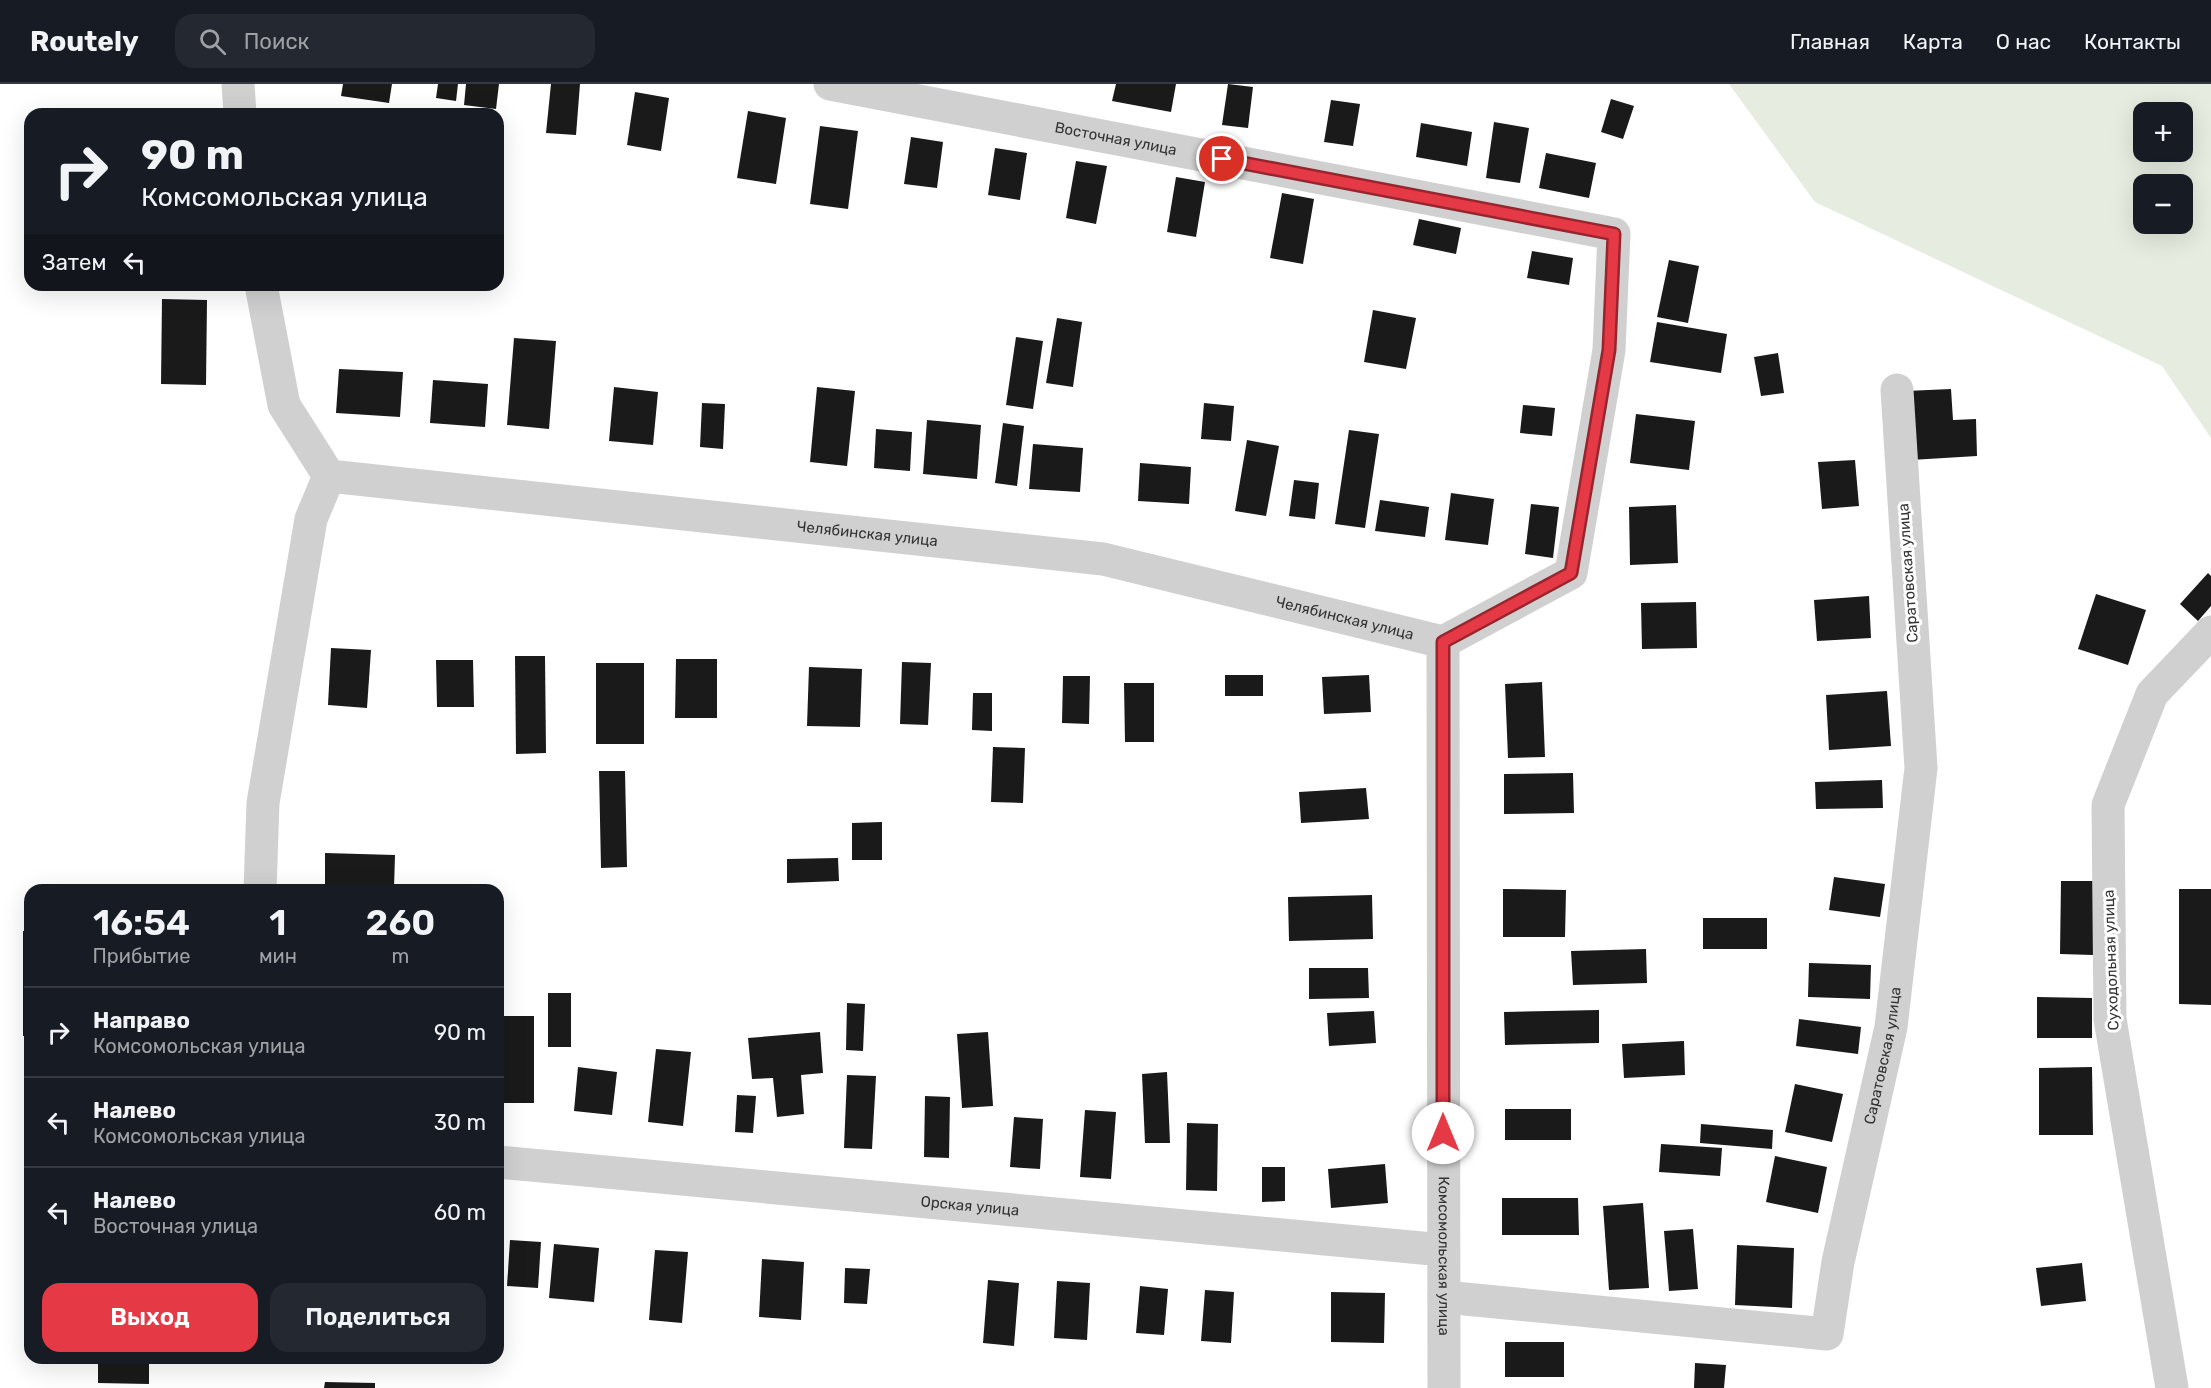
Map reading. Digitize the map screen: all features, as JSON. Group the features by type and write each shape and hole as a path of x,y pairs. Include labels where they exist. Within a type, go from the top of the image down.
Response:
{"street":[{"path":"238,84 240,108"},
{"name":"Восточная улица","path":"830,84 1614,234 1609,350 1571,573 1443,642"},
{"path":"260,884 263,803 311,519 329,476 284,405 262,291"},
{"name":"Саратовская улица","path":"1444,1297 1827,1334 1838,1262 1892,1027 1921,768 1897,390"},
{"name":"Челябинская улица","path":"329,476 1103,559 1443,642"},
{"name":"Суходольная улица","path":"2172,1388 2110,1019 2108,805 2152,694 2211,632"},
{"name":"Комсомольская улица","path":"1443,642 1444,1388"},
{"name":"Орская улица","path":"504,1163 1443,1250"}],"shaded area":[{"path":"1729,84 2211,84 2211,438 2162,366 1815,202"}],"building":[{"path":"343,84 392,84 389,103 341,96"},
{"path":"438,84 458,84 456,101 436,98"},
{"path":"466,84 499,84 496,108 464,105"},
{"path":"551,84 580,84 576,135 546,133"},
{"path":"1116,84 1176,84 1171,112 1112,101"},
{"path":"1228,84 1253,87 1248,128 1222,125"},
{"path":"635,92 669,98 661,151 627,145"},
{"path":"1611,99 1634,106 1623,139 1601,132"},
{"path":"1331,100 1360,104 1353,146 1324,142"},
{"path":"748,111 786,118 776,184 737,178"},
{"path":"1494,122 1529,128 1520,183 1486,178"},
{"path":"1421,123 1472,132 1467,166 1416,157"},
{"path":"820,126 858,131 848,209 810,204"},
{"path":"911,137 943,142 937,188 904,184"},
{"path":"995,148 1027,153 1020,200 988,195"},
{"path":"1546,153 1596,163 1589,198 1539,188"},
{"path":"1076,161 1107,166 1096,224 1066,218"},
{"path":"1176,177 1205,182 1196,237 1167,232"},
{"path":"1282,193 1314,199 1303,264 1270,258"},
{"path":"1419,219 1461,228 1456,254 1413,245"},
{"path":"1532,251 1573,258 1569,285 1527,278"},
{"path":"1669,260 1699,266 1688,323 1657,317"},
{"path":"162,299 207,300 206,385 161,384"},
{"path":"1373,310 1416,318 1406,369 1364,362"},
{"path":"1057,318 1082,322 1073,387 1046,383"},
{"path":"1657,322 1727,334 1721,373 1650,362"},
{"path":"1016,337 1043,341 1033,409 1006,405"},
{"path":"514,338 556,341 549,429 507,425"},
{"path":"1778,353 1784,393 1761,396 1754,357"},
{"path":"339,369 403,372 400,417 336,413"},
{"path":"433,380 488,384 485,427 430,423"},
{"path":"614,387 658,392 653,445 609,441"},
{"path":"817,387 855,391 847,466 810,462"},
{"path":"1951,389 1953,420 1976,419 1977,456 1911,460 1906,391"},
{"path":"702,403 725,404 723,449 700,447"},
{"path":"1204,403 1234,406 1231,441 1201,439"},
{"path":"1523,405 1555,408 1552,436 1520,433"},
{"path":"1636,414 1695,421 1689,470 1630,463"},
{"path":"927,420 981,425 977,479 923,474"},
{"path":"1003,423 1024,426 1017,486 995,483"},
{"path":"876,429 912,432 910,471 874,468"},
{"path":"1349,430 1379,434 1365,528 1335,524"},
{"path":"1247,440 1279,446 1266,516 1235,511"},
{"path":"1033,444 1083,448 1080,492 1029,489"},
{"path":"1855,460 1859,506 1822,509 1818,462"},
{"path":"1140,463 1191,467 1189,504 1138,501"},
{"path":"1294,480 1319,483 1315,519 1289,516"},
{"path":"1451,493 1494,499 1488,545 1445,540"},
{"path":"1380,500 1429,507 1425,537 1375,531"},
{"path":"1531,504 1559,507 1553,558 1525,554"},
{"path":"1676,505 1678,563 1630,565 1629,507"},
{"path":"2208,573 2211,576 2211,606 2198,621 2180,604"},
{"path":"2096,594 2146,610 2128,665 2078,649"},
{"path":"1869,596 1871,638 1817,641 1814,600"},
{"path":"1696,602 1697,648 1642,649 1641,603"},
{"path":"331,648 371,650 367,708 328,705"},
{"path":"515,656 545,656 546,753 516,754"},
{"path":"676,659 717,659 717,718 675,718"},
{"path":"436,660 473,660 474,707 437,707"},
{"path":"902,662 931,663 928,725 900,724"},
{"path":"596,663 644,663 644,744 596,744"},
{"path":"809,667 862,669 860,727 807,726"},
{"path":"1225,675 1263,675 1263,696 1225,696"},
{"path":"1369,675 1371,712 1324,714 1322,677"},
{"path":"1063,676 1090,676 1089,724 1062,723"},
{"path":"1542,682 1545,757 1508,758 1505,684"},
{"path":"1124,683 1154,683 1154,742 1125,742"},
{"path":"1887,691 1891,746 1829,750 1826,695"},
{"path":"973,693 992,693 992,731 972,730"},
{"path":"993,747 1025,748 1023,803 991,802"},
{"path":"599,771 625,771 627,867 601,868"},
{"path":"1573,773 1574,813 1504,814 1504,774"},
{"path":"1882,780 1883,808 1816,809 1815,782"},
{"path":"1366,788 1369,819 1301,823 1299,792"},
{"path":"882,822 882,860 852,860 852,823"},
{"path":"325,853 395,855 394,884 325,884"},
{"path":"838,858 839,881 787,883 787,859"},
{"path":"1834,877 1885,884 1880,917 1829,910"},
{"path":"2061,881 2094,881 2093,955 2060,954"},
{"path":"1503,889 1566,890 1565,937 1503,937"},
{"path":"2179,889 2211,889 2211,1005 2179,1004"},
{"path":"1372,895 1373,939 1289,941 1288,897"},
{"path":"1703,918 1767,918 1767,949 1703,949"},
{"path":"23,931 24,931 24,1036"},
{"path":"1646,949 1647,983 1573,985 1571,951"},
{"path":"1809,963 1871,965 1870,999 1808,997"},
{"path":"1309,968 1368,968 1369,998 1309,999"},
{"path":"548,993 571,993 571,1047 548,1047"},
{"path":"2037,997 2092,998 2092,1038 2037,1038"},
{"path":"847,1003 865,1004 863,1051 846,1050"},
{"path":"1599,1010 1599,1043 1505,1045 1504,1012"},
{"path":"1374,1011 1376,1043 1329,1046 1327,1013"},
{"path":"504,1016 534,1016 534,1103 504,1103"},
{"path":"1799,1019 1861,1027 1858,1054 1796,1046"},
{"path":"820,1032 823,1073 801,1075 804,1114 777,1117 773,1078 752,1079 748,1038"},
{"path":"988,1032 993,1106 962,1108 957,1034"},
{"path":"1684,1041 1685,1075 1624,1078 1622,1044"},
{"path":"656,1049 691,1052 683,1126 648,1122"},
{"path":"578,1067 617,1072 612,1115 574,1111"},
{"path":"2092,1067 2093,1135 2039,1135 2039,1068"},
{"path":"1167,1072 1170,1143 1145,1143 1142,1074"},
{"path":"847,1075 876,1076 872,1149 844,1148"},
{"path":"1795,1084 1843,1094 1832,1142 1785,1132"},
{"path":"737,1095 756,1096 753,1133 735,1132"},
{"path":"925,1096 950,1097 949,1158 924,1157"},
{"path":"1505,1109 1571,1109 1571,1140 1505,1140"},
{"path":"1085,1110 1116,1112 1111,1179 1080,1177"},
{"path":"1014,1117 1043,1119 1040,1169 1010,1167"},
{"path":"1187,1123 1218,1124 1217,1191 1186,1190"},
{"path":"1701,1124 1773,1130 1772,1149 1700,1143"},
{"path":"1661,1144 1722,1148 1720,1176 1659,1172"},
{"path":"1775,1156 1827,1167 1818,1213 1766,1202"},
{"path":"1385,1164 1388,1203 1331,1208 1328,1169"},
{"path":"1262,1167 1285,1167 1285,1201 1262,1202"},
{"path":"1502,1198 1578,1198 1579,1235 1502,1235"},
{"path":"1643,1203 1649,1288 1609,1290 1603,1206"},
{"path":"1693,1229 1698,1289 1669,1291 1664,1231"},
{"path":"510,1240 541,1242 538,1288 507,1286"},
{"path":"554,1244 599,1248 594,1302 549,1298"},
{"path":"1737,1245 1794,1248 1792,1308 1735,1305"},
{"path":"655,1250 688,1252 682,1323 649,1320"},
{"path":"762,1259 804,1262 801,1320 759,1317"},
{"path":"2082,1263 2086,1301 2041,1306 2036,1268"},
{"path":"845,1268 870,1269 867,1304 844,1303"},
{"path":"988,1280 1019,1283 1014,1346 983,1343"},
{"path":"1057,1281 1090,1283 1087,1340 1054,1338"},
{"path":"1140,1286 1168,1289 1164,1335 1136,1333"},
{"path":"1205,1290 1234,1292 1231,1343 1201,1341"},
{"path":"1331,1292 1385,1293 1384,1343 1331,1342"},
{"path":"1505,1342 1564,1342 1564,1377 1505,1377"},
{"path":"1695,1363 1726,1365 1724,1388 1694,1388"},
{"path":"98,1364 149,1364 149,1384 98,1383"},
{"path":"325,1382 375,1383 375,1388 324,1388"}],"route":[{"path":"1222,159 1614,234 1609,350 1571,573 1443,642 1443,1133"}]}
